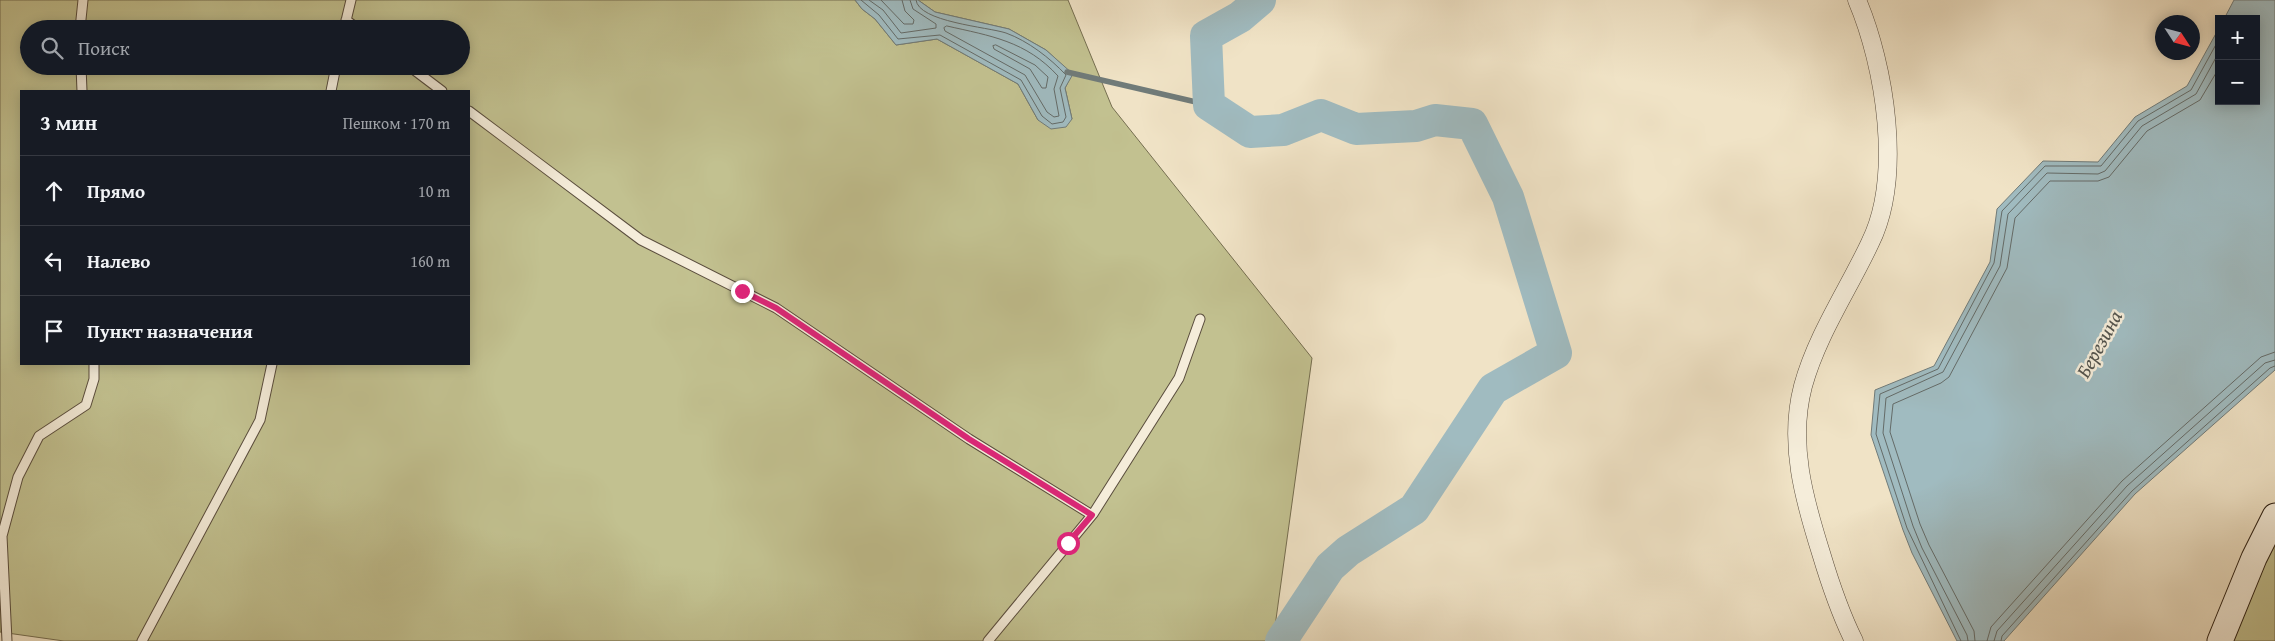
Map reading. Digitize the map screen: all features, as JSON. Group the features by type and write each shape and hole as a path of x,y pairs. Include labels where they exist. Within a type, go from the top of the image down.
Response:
{"street":[{"path":"1854,641 1830,582 1805,500 1796,440 1803,386 1837,306 1871,242 1882,211 1887,183 1887,151 1882,88 1869,36 1857,0"},
{"path":"2220,641 2254,558 2275,516"}],"lane":[{"path":"81,20 83,0"},
{"path":"346,20 351,0"},
{"path":"81,75 82,90"},
{"path":"331,90 334,75"},
{"path":"421,75 441,90"},
{"path":"470,112 641,240 776,308 969,439 1092,515"},
{"path":"988,641 1092,515 1179,378 1200,319"},
{"path":"7,641 2,536 18,477 39,436 86,405 94,379 94,365"},
{"path":"142,641 260,420 272,365"}],"shaded area":[{"path":"0,0 855,0 862,9 875,19 896,45 937,39 1018,84 1038,120 1072,119 1065,88 1072,74 1046,50 1009,29 935,12 918,0 1068,0 1112,107 1312,358 1273,641 64,641 0,632"},
{"path":"2275,537 2275,641 2230,641"}],"water":[{"path":"855,0 918,0 935,12 1009,29 1046,50 1073,74 1065,88 1072,119 1066,127 1051,129 1038,120 1018,84 937,39 896,45 875,19 862,9"},
{"name":"Березина","path":"2234,0 2275,0 2275,370 2135,494 2004,641 1957,641 1912,553 1871,435 1875,390 1934,366 1990,262 1997,209 2043,161 2098,162 2135,117 2187,86 2215,35 2215,105 2260,105 2260,15 2226,15"}],"waterway":[{"path":"1260,0 1240,17 1206,36 1209,105 1250,132 1283,130 1321,115 1356,129 1416,126 1435,120 1472,124 1508,197 1556,353 1493,389 1414,509 1348,551 1330,567 1281,641"},
{"path":"1067,72 1209,105"}],"route":[{"path":"742,291 776,308 969,439 1092,515 1068,543"}]}
